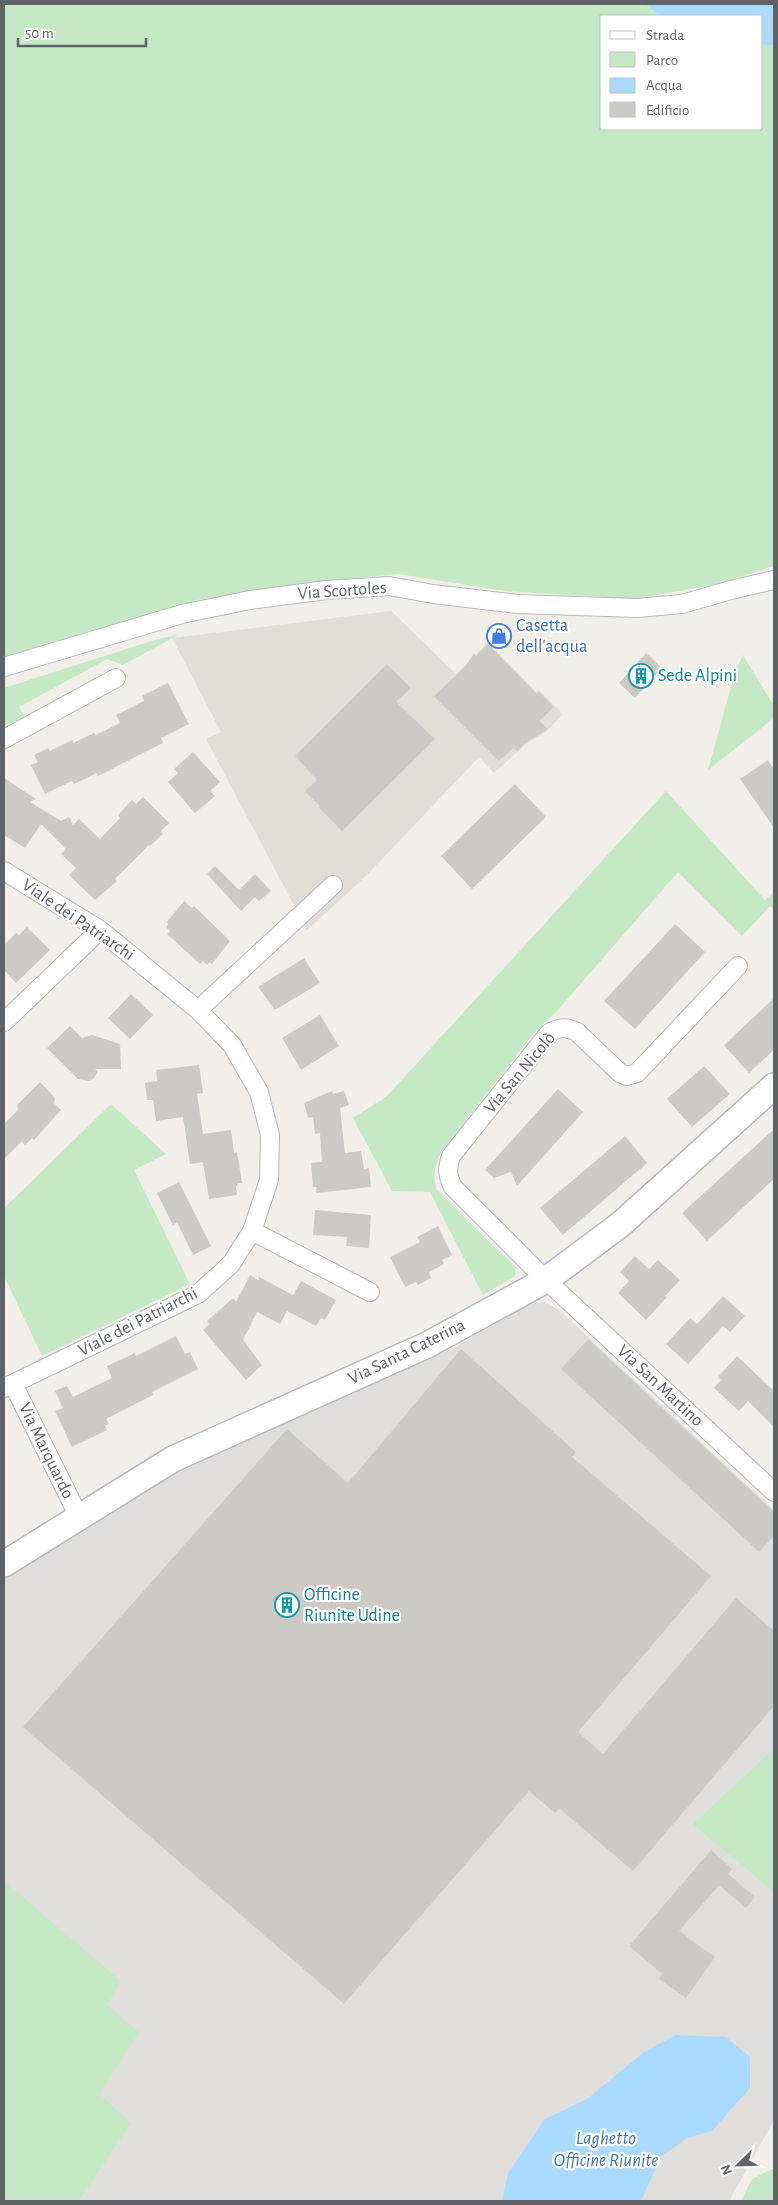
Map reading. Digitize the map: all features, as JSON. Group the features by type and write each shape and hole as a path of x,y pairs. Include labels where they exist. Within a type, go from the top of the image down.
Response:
{"street":[{"name":"Via Scortoles","path":"4,667 182,614 250,600 326,590 389,586 433,594 516,604 638,608 682,604 774,580"},
{"path":"4,739 116,678"},
{"name":"Viale dei Patriarchi","path":"4,871 100,930 198,1010 232,1045 259,1092 270,1134 269,1180 252,1231 231,1264 198,1294 9,1386"},
{"path":"198,1010 333,886"},
{"path":"4,1022 100,930"},
{"name":"Via San Nicolò","path":"546,1280 453,1187 448,1177 447,1167 451,1156 549,1033 557,1028 568,1028 577,1032 620,1073 627,1076 638,1073 738,966"},
{"name":"Via Santa Caterina","path":"4,1564 172,1459 427,1344 546,1280 621,1224 774,1086"},
{"path":"252,1231 370,1292"},
{"name":"Via San Martino","path":"546,1280 774,1492"},
{"name":"Via Marquardo","path":"9,1386 79,1517"}],"shaded area":[{"path":"391,611 456,674 488,642 536,692 539,690 563,714 546,732 525,745 494,773 479,757 365,877 307,930 206,739 221,732 172,638"},
{"path":"545,1302 560,1311 774,1510 774,1748 692,1824 774,1893 774,2120 729,2201 4,2201 4,1576 182,1467 455,1347 526,1304"}],"green space":[{"path":"4,4 774,4 774,566 717,584 636,599 505,591 398,574 304,583 197,600 4,657"},
{"path":"178,635 123,665 107,659 19,707 25,717 4,726 4,688 158,639"},
{"path":"743,655 774,706 774,718 708,770 736,669"},
{"path":"666,791 765,900 774,892 774,909 770,906 742,936 678,872 556,1012 535,1032 442,1151 435,1170 437,1190 516,1268 515,1276 483,1295 430,1192 392,1191 353,1118 387,1096"},
{"path":"111,1104 166,1154 134,1170 190,1284 42,1356 4,1276 4,1208"},
{"path":"774,1748 774,1893 692,1824"},
{"path":"4,1881 121,1981 107,2005 139,2032 99,2094 131,2123 79,2201 4,2201"},
{"path":"774,2168 774,2201 741,2201 752,2179"}],"water":[{"path":"645,4 774,4 774,45 763,45 763,15 658,14"},
{"name":"Laghetto Officine Riunite","path":"676,2035 726,2037 750,2057 750,2088 712,2131 687,2138 661,2157 641,2201 502,2201 508,2173 545,2119 587,2099 644,2052"}],"building":[{"path":"488,644 537,694 539,692 554,707 539,721 548,729 524,744 518,751 513,748 499,761 434,696 465,667 474,653 476,656"},
{"name":"Sede Alpini","path":"646,653 662,668 635,698 619,683"},
{"path":"387,664 411,688 396,702 435,739 342,831 305,791 317,780 295,756"},
{"path":"168,683 189,724 161,738 163,743 98,776 97,773 74,784 72,781 45,794 31,765 38,762 34,755 48,748 50,751 72,740 73,743 94,733 96,735 120,723 116,715 144,701 142,696"},
{"path":"193,752 220,782 210,791 215,796 195,813 168,782 178,773 174,769"},
{"path":"768,760 774,769 774,828 740,779"},
{"path":"4,778 36,799 30,802 61,821 69,817 73,825 79,819 100,839 120,818 118,815 132,800 136,804 143,797 169,823 161,831 163,834 149,845 115,879 117,881 95,900 69,875 76,868 61,854 66,849 41,824 25,848 4,835"},
{"path":"515,784 546,817 472,889 441,856"},
{"path":"215,866 239,890 255,874 271,891 259,901 255,897 241,911 207,874"},
{"path":"184,901 192,908 194,906 230,941 212,964 209,962 207,965 203,961 200,964 167,934 170,931 166,927 167,922"},
{"path":"675,924 705,952 635,1029 604,1001"},
{"path":"27,927 50,950 16,983 4,970 4,945 16,933 19,935"},
{"path":"304,958 320,983 275,1010 258,987"},
{"path":"131,994 153,1015 130,1039 108,1018"},
{"path":"774,998 774,1050 749,1073 724,1045"},
{"path":"320,1015 339,1046 301,1070 282,1038"},
{"path":"70,1026 82,1038 92,1035 120,1044 121,1069 95,1069 98,1072 93,1079 89,1081 78,1079 47,1048"},
{"path":"199,1065 203,1093 197,1094 203,1134 231,1130 234,1153 237,1152 242,1183 238,1183 236,1187 237,1195 209,1199 203,1162 190,1164 183,1117 156,1121 153,1100 147,1100 145,1083 157,1081 156,1070"},
{"path":"704,1066 730,1094 692,1127 667,1099"},
{"path":"40,1082 55,1098 54,1103 61,1110 34,1140 32,1138 25,1145 22,1141 4,1159 4,1124 18,1110 17,1105"},
{"path":"558,1089 583,1112 517,1186 511,1172 494,1178 485,1170"},
{"path":"332,1091 333,1094 344,1091 349,1105 340,1108 345,1153 361,1151 364,1169 369,1168 371,1187 316,1193 317,1187 313,1187 311,1163 322,1162 320,1133 315,1134 313,1117 308,1118 304,1103"},
{"path":"774,1129 774,1179 707,1241 682,1213"},
{"path":"625,1136 647,1163 563,1235 540,1208"},
{"path":"179,1182 211,1246 193,1255 177,1222 173,1225 157,1193"},
{"path":"315,1210 371,1215 369,1248 346,1246 347,1237 313,1235"},
{"path":"438,1226 452,1255 442,1260 444,1264 429,1272 431,1278 418,1285 416,1282 405,1287 390,1257 420,1242 417,1237"},
{"path":"635,1256 649,1269 658,1260 680,1280 646,1320 618,1293 629,1281 620,1272"},
{"path":"250,1275 258,1280 259,1277 293,1295 301,1281 336,1300 325,1320 321,1318 316,1326 287,1311 280,1324 257,1312 243,1340 262,1365 246,1380 203,1330 209,1324 207,1321 233,1298 236,1302"},
{"path":"723,1296 745,1316 730,1332 723,1326 688,1364 666,1344 690,1318 697,1324"},
{"path":"176,1336 185,1354 190,1352 198,1369 152,1392 153,1395 106,1419 109,1424 105,1426 107,1430 72,1447 55,1411 63,1408 55,1391 67,1386 73,1397 112,1378 107,1366 135,1353 136,1356"},
{"path":"588,1339 774,1512 774,1536 759,1552 561,1369"},
{"path":"461,1349 576,1452 572,1457 711,1576 578,1732 603,1754 736,1598 774,1631 774,1706 633,1871 559,1808 555,1813 529,1791 344,2004 23,1727 287,1429 348,1483"},
{"path":"737,1356 774,1391 774,1427 748,1401 739,1411 714,1388 721,1380 718,1377"},
{"path":"711,1850 732,1869 728,1874 755,1897 746,1908 719,1885 679,1931 715,1957 686,1998 659,1979 662,1974 629,1946"}],"place":[{"name":"Casetta dell'acqua","path":"499,636"},
{"name":"Sede Alpini","path":"641,676"},
{"name":"Officine Riunite Udine","path":"287,1605"}]}
